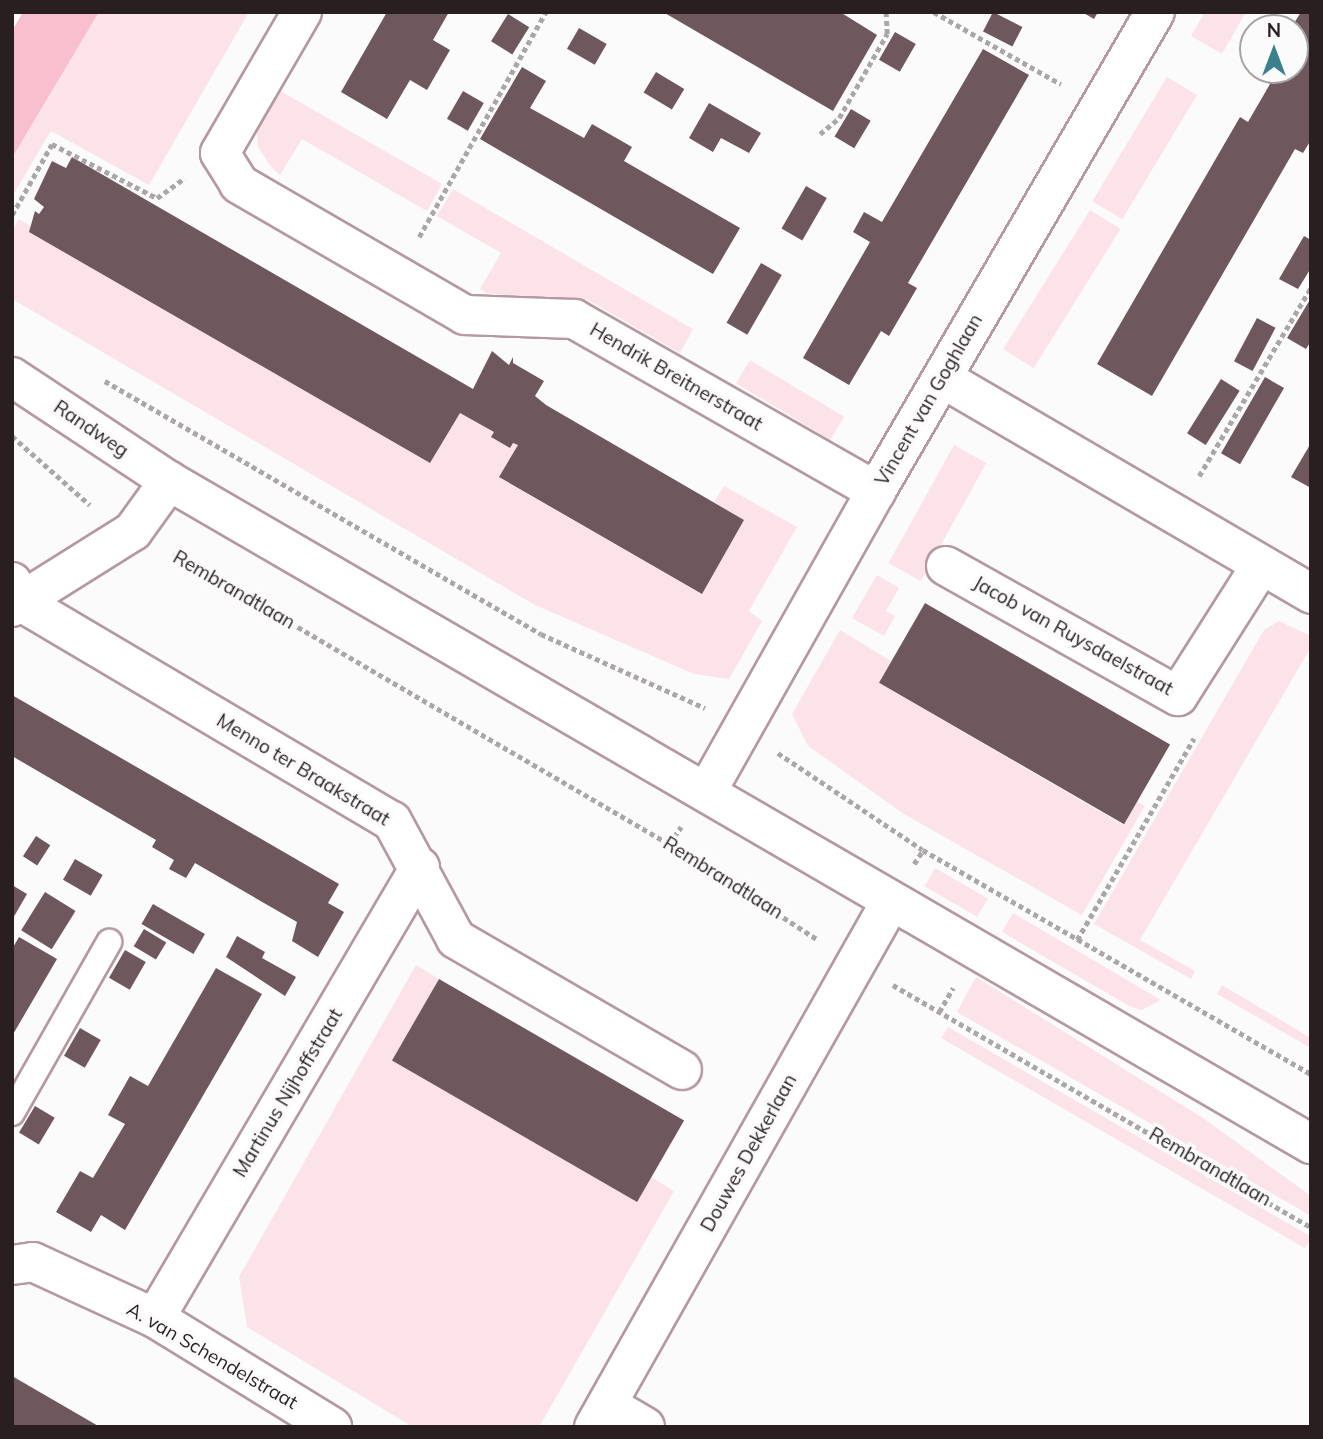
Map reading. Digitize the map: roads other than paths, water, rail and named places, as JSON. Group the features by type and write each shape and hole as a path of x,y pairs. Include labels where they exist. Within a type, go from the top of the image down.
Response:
{"street":[{"name":"Hendrik Breitnerstraat","path":"302,12 220,153 239,184 465,315 575,319 876,491"},
{"name":"Vincent van Goghlaan","path":"707,791 876,491 1155,12"},
{"name":"Randweg","path":"12,377 169,481"},
{"path":"942,378 1260,567 1311,594"},
{"path":"169,481 707,791 1305,1143"},
{"name":"Menno ter Braakstraat","path":"15,597 134,531 169,481"},
{"name":"Jacob van Ruysdaelstraat","path":"946,566 1178,696 1260,567"},
{"name":"Menno ter Braakstraat","path":"15,597 392,821 420,867 456,939 682,1070"},
{"name":"Martinus Nijhoffstraat","path":"155,1318 420,867"},
{"name":"Douwes Dekkerlaan","path":"645,1427 601,1416 891,901"},
{"name":"A. van Schendelstraat","path":"12,1265 33,1262 155,1318 332,1427"}],"lane":[{"path":"12,1113 109,942"}]}
